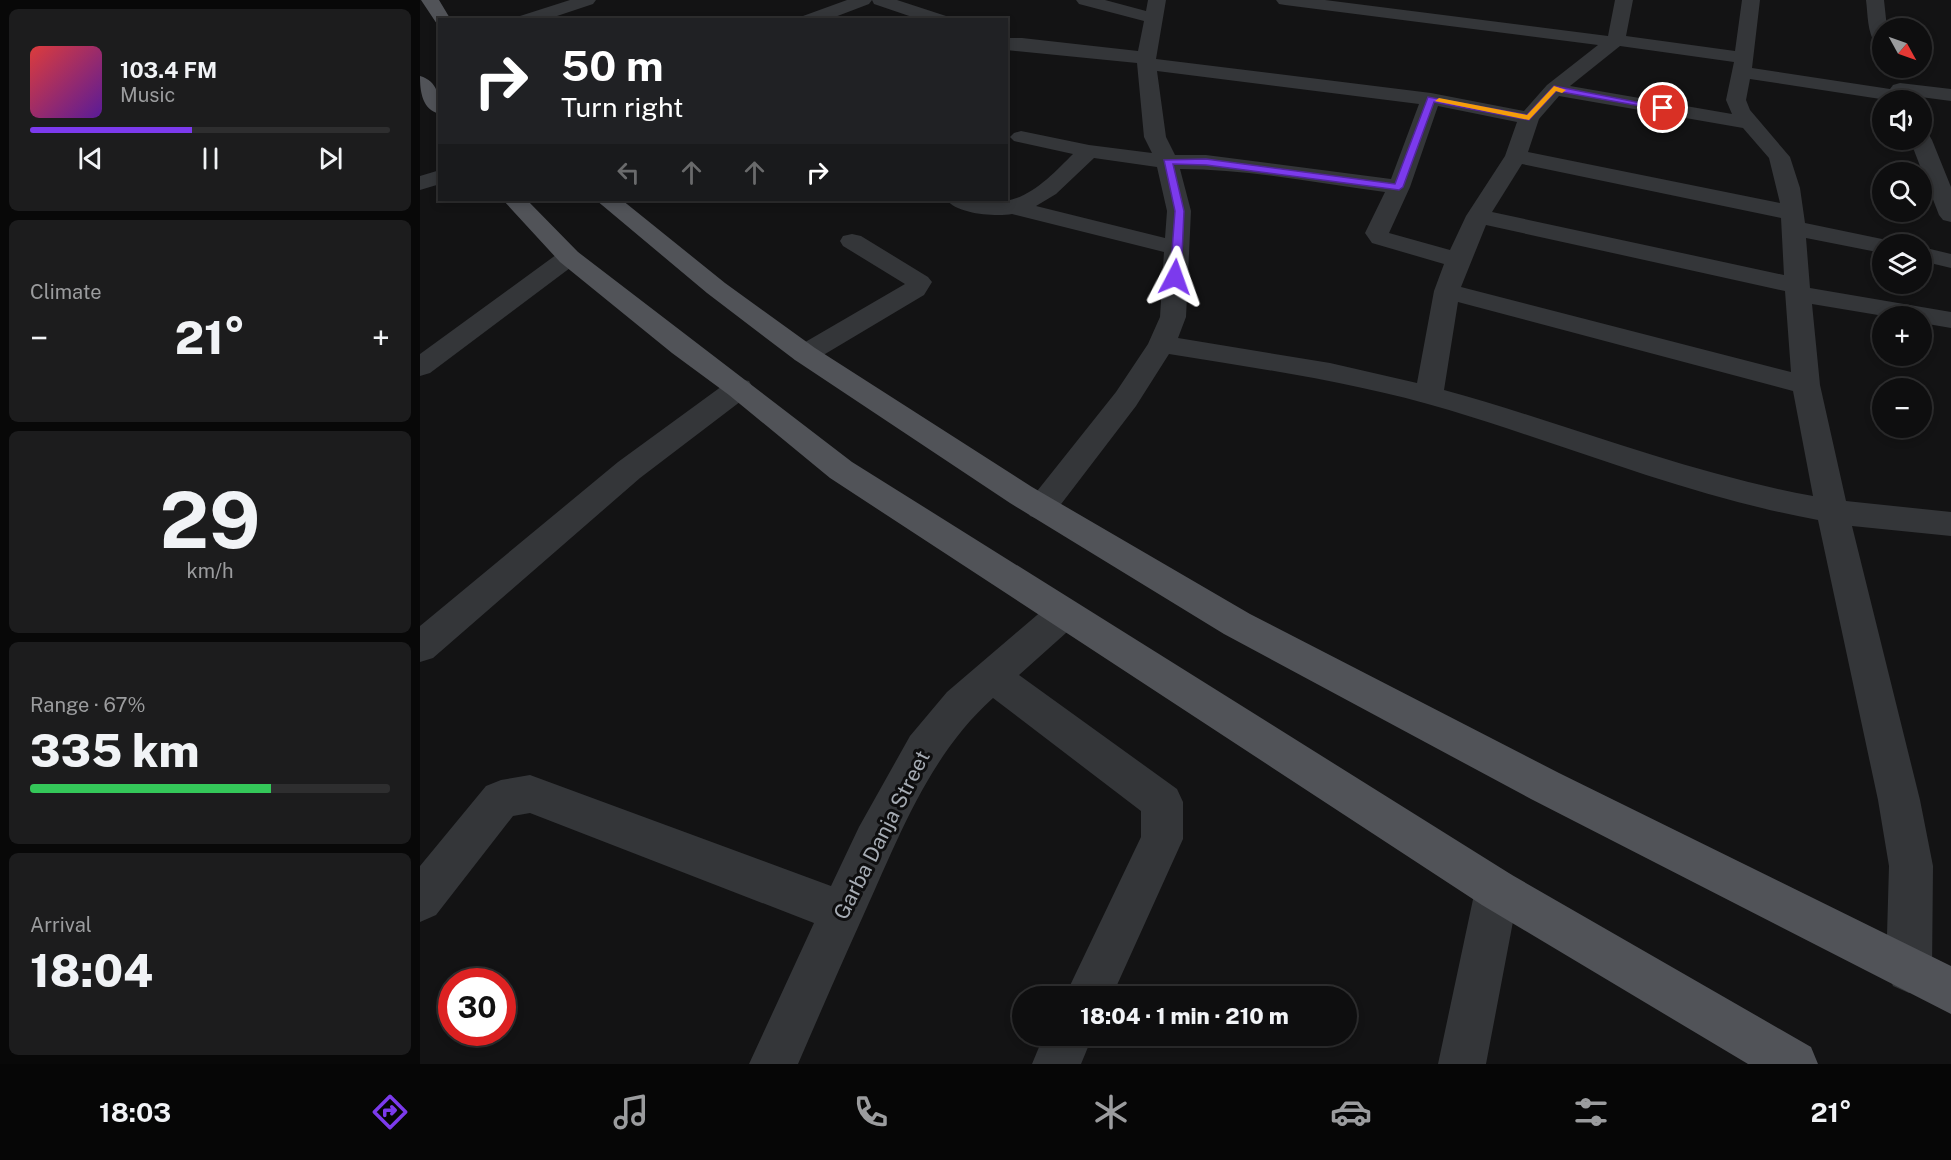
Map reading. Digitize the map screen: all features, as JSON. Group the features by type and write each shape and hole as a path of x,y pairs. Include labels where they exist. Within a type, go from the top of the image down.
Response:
{"main road":[{"path":"430,0 442,18"},
{"path":"420,81 438,105"},
{"path":"516,201 569,257 841,470 1497,890 1794,1064"},
{"path":"609,201 716,288 805,354 1041,508 1237,624 1545,786 1951,991"}],"street":[{"path":"532,18 587,0"},
{"path":"814,18 863,0"},
{"path":"880,0 934,18"},
{"path":"1041,508 1126,399 1162,344 1173,317 1179,211 1167,162 1155,137 1146,61 1154,9 1085,0"},
{"path":"1285,0 1615,41 1872,90"},
{"path":"1429,395 1447,291 1478,216 1516,156 1529,118 1554,89 1615,41 1624,0"},
{"path":"1751,0 1736,100 1741,112 1779,157 1789,188 1806,385 1832,510 1899,800 1911,867 1909,970"},
{"path":"1875,0 1877,18"},
{"path":"1009,43 1431,99 1529,118"},
{"path":"1554,89 1751,123"},
{"path":"1932,95 1951,95"},
{"path":"1431,99 1399,187 1377,233 1380,238 1458,260"},
{"path":"1021,136 1089,151 1167,162 1206,162 1399,187"},
{"path":"1925,150 1951,215"},
{"path":"964,201 996,209 1012,207 1044,193 1089,151"},
{"path":"1516,156 1793,220 1872,243"},
{"path":"420,183 438,178"},
{"path":"1012,207 1177,248"},
{"path":"1478,216 1797,290 1951,320"},
{"path":"805,354 915,290 919,282 852,241"},
{"path":"1932,256 1951,261"},
{"path":"420,367 569,257"},
{"path":"1447,291 1806,385"},
{"path":"1162,344 1317,370 1429,395 1664,470 1796,505 1951,524"},
{"path":"423,640 628,470 739,388"},
{"name":"Garba Danja Street","path":"773,1064 874,841 924,748 960,704 1063,614"},
{"path":"992,676 1162,802 1162,839 1093,986"},
{"path":"420,900 501,799 530,794 842,912"},
{"path":"1462,1064 1497,890"},
{"path":"1056,1064 1064,1046"}],"slow traffic":[{"path":"1439,101 1529,118 1554,89 1562,90"}],"route":[{"path":"1175,277 1179,211 1167,162 1206,162 1399,187 1431,99 1529,118 1554,89 1663,108"}]}
